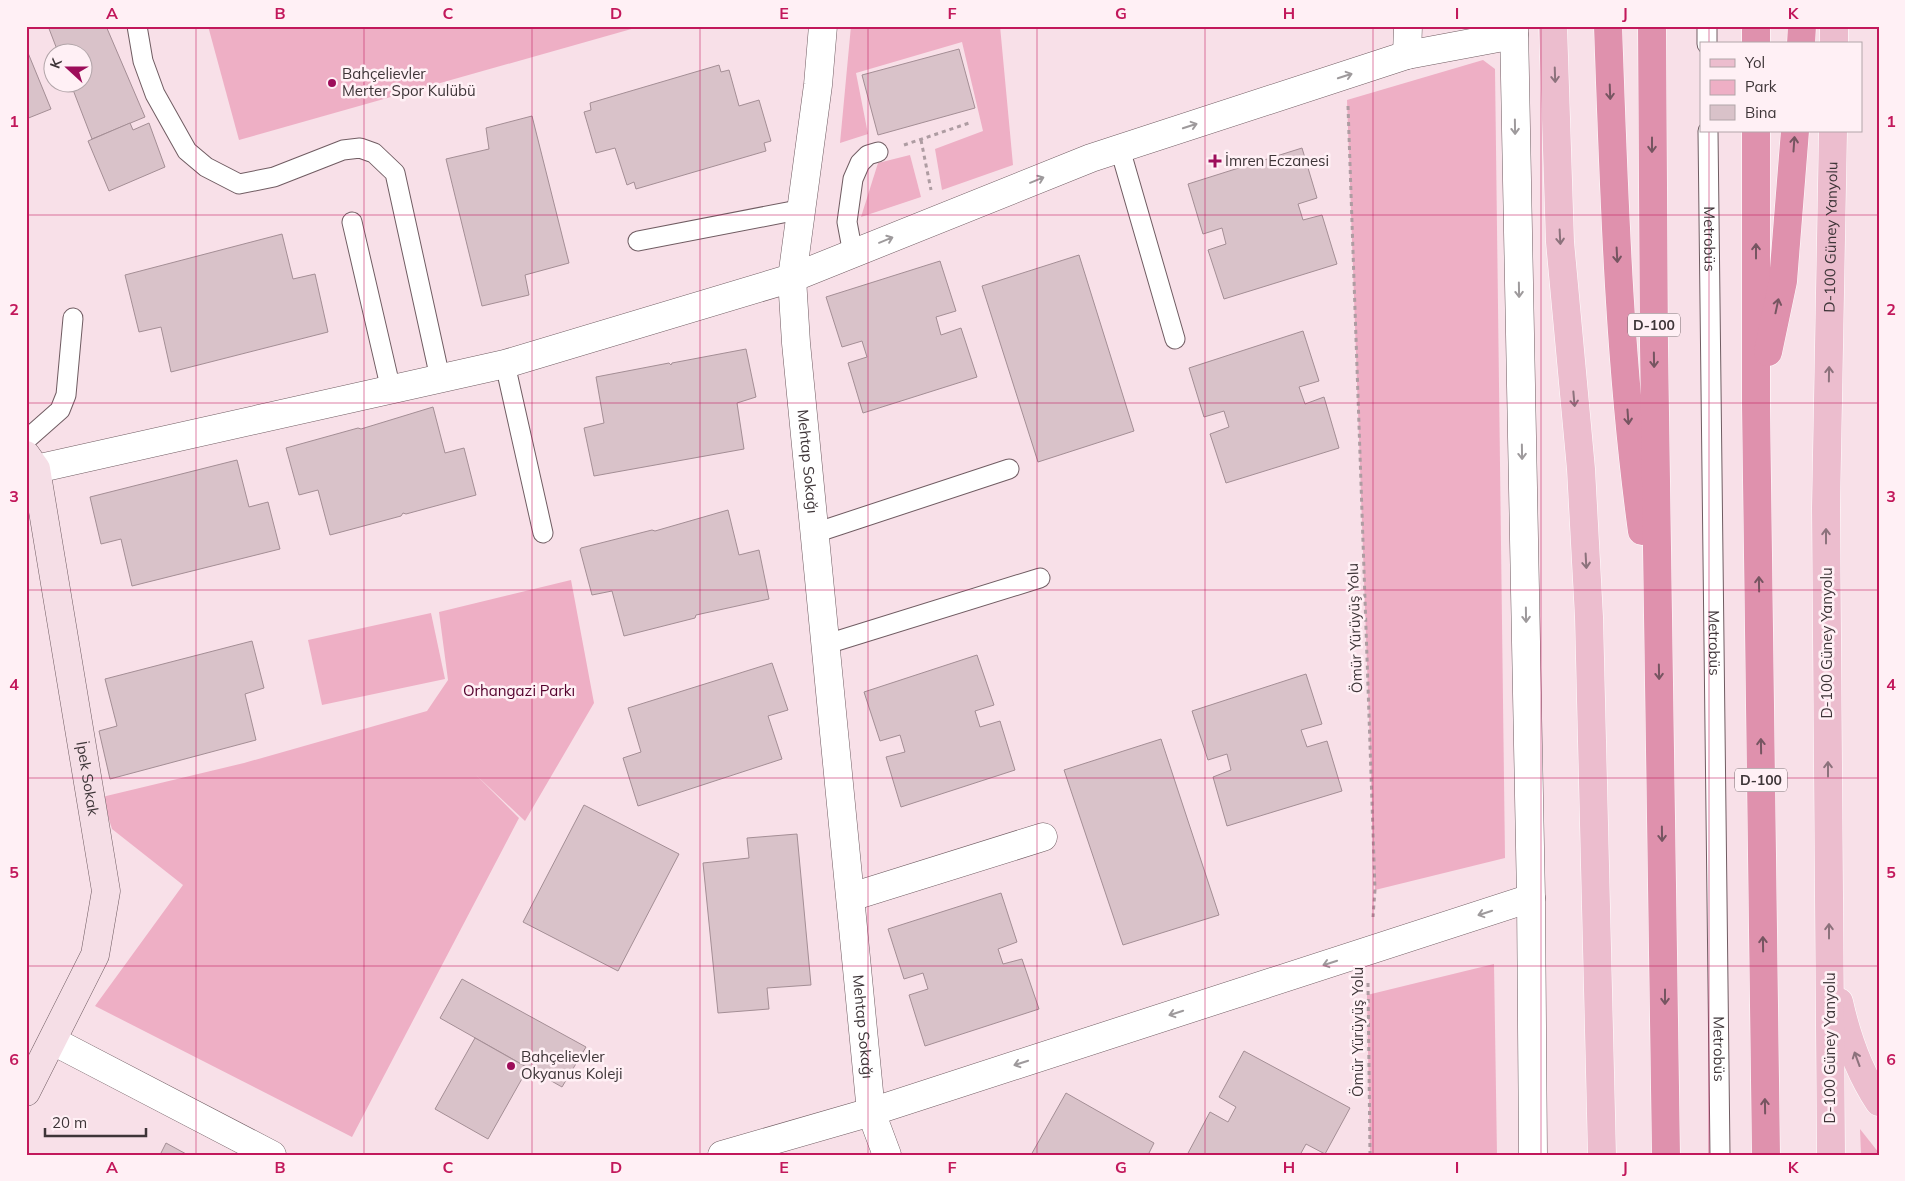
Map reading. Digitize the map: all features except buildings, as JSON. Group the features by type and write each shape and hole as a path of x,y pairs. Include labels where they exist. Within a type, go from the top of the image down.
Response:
{"highway":[{"path":"1608,26 1619,300 1631,454 1646,559 1658,623"},
{"name":"D-100","path":"1652,26 1666,1155"},
{"path":"1756,26 1756,42"},
{"path":"1801,42 1802,26"},
{"name":"D-100","path":"1756,132 1756,405 1766,1155"},
{"path":"1756,405 1783,281 1794,132"}],"main road":[{"path":"1553,26 1560,242 1580,470 1589,617 1602,1155"},
{"path":"1834,26 1834,42"},
{"name":"D-100 Güney Yanyolu","path":"1831,1155 1826,508 1832,132"},
{"path":"1829,960 1845,1026 1865,1082 1879,1102"}],"street":[{"name":"Mehtap Sokağı","path":"823,26 803,209 792,278 796,343 827,644 871,1112 887,1155"},
{"path":"1407,55 1408,26"},
{"path":"31,462 391,390 505,364 792,278 1090,158 1407,55 1514,31 1532,898 1532,1155"},
{"name":"İpek Sokak","path":"26,1092 95,955 106,891 31,462"},
{"path":"851,897 1042,837"},
{"path":"722,1155 871,1112 1532,898"},
{"path":"53,1041 272,1155"}],"lane":[{"path":"137,26 143,62 155,94 187,151 206,167 239,184 274,177 343,150 360,148 374,153 395,173 440,378"},
{"path":"1707,26 1707,42"},
{"name":"Metrobüs","path":"1708,132 1720,1155"},
{"path":"1120,149 1175,339"},
{"path":"853,254 847,222 853,179 860,163 868,155 878,152"},
{"path":"638,241 803,209"},
{"path":"352,222 391,390"},
{"path":"26,440 60,410 66,395 73,318"},
{"path":"505,364 543,533"},
{"path":"815,533 1010,469"},
{"path":"827,644 1040,578"}],"path":[{"name":"Ömür Yürüyüş Yolu","path":"1347,100 1375,890 1367,995 1370,1155"},
{"path":"878,152 921,140 972,122"},
{"path":"921,140 936,220"}],"green space":[{"name":"Bahçelievler Merter Spor Kulübü","path":"208,26 642,26 239,140"},
{"path":"851,26 1000,26 1013,165 942,190 935,149 983,131 962,42 856,73 868,134 840,143"},
{"path":"1483,60 1495,69 1505,858 1375,890 1347,100"},
{"path":"910,155 921,197 861,217 878,163"},
{"name":"Orhangazi Parkı","path":"571,580 594,703 525,821 476,775 519,818 352,1137 95,1006 183,885 112,829 102,797 244,763 427,711 448,680 439,612"},
{"path":"431,613 445,679 322,705 308,640"},
{"path":"1494,964 1497,1155 1370,1155 1367,995"},
{"path":"1860,1129 1879,1153 1879,1155 1861,1155"}],"place":[{"name":"Bahçelievler Merter Spor Kulübü","path":"332,83"},
{"name":"İmren Eczanesi","path":"1215,161"},
{"name":"Bahçelievler Okyanus Koleji","path":"511,1066"}]}
